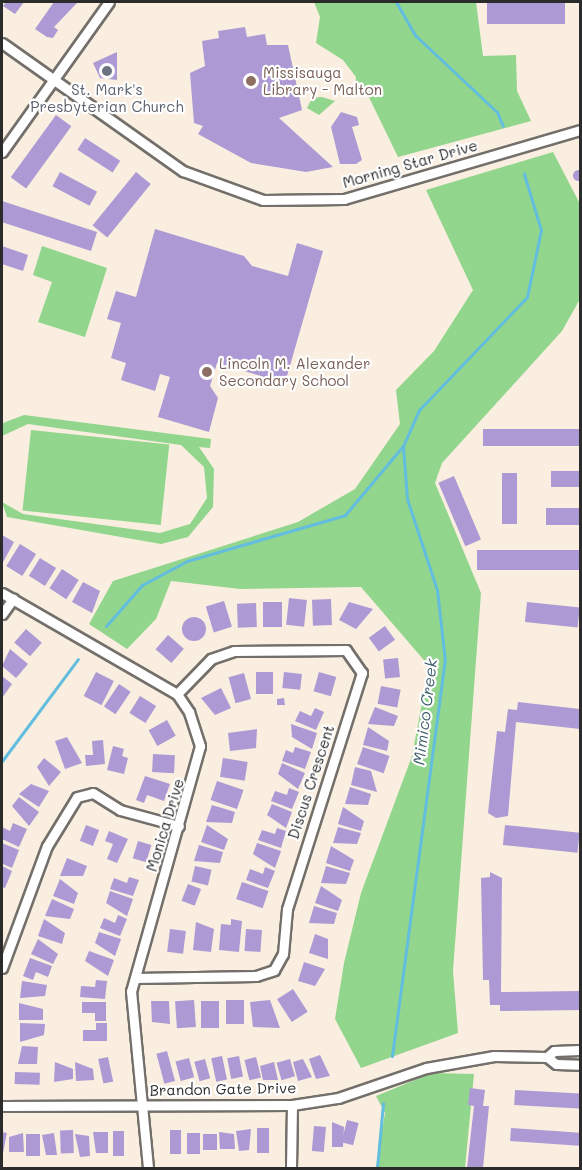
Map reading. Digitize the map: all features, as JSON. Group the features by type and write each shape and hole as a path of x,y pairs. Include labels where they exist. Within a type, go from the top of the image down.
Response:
{"street":[{"path":"2,152 109,2"},
{"name":"Morning Star Drive","path":"2,43 183,171 263,200 344,199 580,130"},
{"path":"2,593 177,694"},
{"path":"2,614 13,599"},
{"name":"Discus Crescent","path":"135,978 256,976 274,970 283,954 287,909 362,673 346,650 234,651 211,659 177,694"},
{"name":"Monica Drive","path":"148,1168 145,1106 133,1048 135,978 200,746 189,712 177,694"},
{"path":"2,968 47,846 77,797 93,793 120,810 179,826"},
{"name":"Brandon Gate Drive","path":"2,1106 292,1105 338,1098 462,1061 547,1057 554,1051 580,1050"},
{"name":"Brandon Gate Drive","path":"547,1057 556,1064 580,1065"},
{"path":"291,1168 292,1105"}],"green space":[{"path":"314,2 476,2 483,56 516,55 517,91 531,121 398,157 364,87 355,86 356,77 343,60 316,43 320,17"},
{"path":"322,97 335,101 319,115 307,108 312,98"},
{"path":"553,152 580,204 580,299 562,331 442,463 435,483 481,593 453,971 458,1033 361,1068 335,1019 344,963 361,893 412,756 429,666 361,587 240,589 171,581 156,619 127,649 89,624 113,581 298,522 355,489 400,424 396,390 434,351 473,290 426,190"},
{"path":"42,246 107,268 85,337 38,322 52,282 33,275"},
{"path":"24,415 211,439 210,448 199,447 214,469 213,507 188,537 161,544 7,517 2,502 23,514 160,533 190,524 207,498 204,467 181,445 28,424 2,436 3,423"},
{"path":"31,430 169,445 161,525 23,511"},
{"path":"432,1073 474,1074 465,1168 376,1168 385,1113 376,1096"}],"building":[{"path":"6,2 24,2 15,14 3,6"},
{"path":"54,2 77,3 54,27 58,30 53,38 35,29"},
{"path":"487,2 565,2 565,24 487,24"},
{"path":"245,27 247,37 265,34 267,45 288,45 302,110 279,118 333,167 306,172 251,163 198,134 203,126 194,123 190,73 205,66 202,41 219,38 218,31"},
{"name":"St. Mark's Presbyterian Church","path":"117,52 117,80 100,78 93,63"},
{"path":"341,112 357,117 359,125 352,127 362,160 356,164 340,164 331,127"},
{"path":"56,115 71,126 26,188 11,177"},
{"path":"85,138 120,161 113,173 77,150"},
{"path":"578,170 582,171 582,179 578,180 574,179 573,175 574,171"},
{"path":"60,172 97,192 90,206 52,186"},
{"path":"136,172 151,184 107,238 93,226"},
{"path":"2,201 97,232 91,251 2,222"},
{"path":"155,229 244,256 252,266 288,276 297,243 323,251 285,383 217,363 210,386 218,398 209,432 158,417 170,377 160,374 155,391 121,380 126,363 111,358 121,323 107,319 116,291 136,297"},
{"path":"2,246 28,255 23,271 2,264"},
{"path":"483,429 580,429 580,446 483,446"},
{"path":"551,471 580,471 580,487 551,487"},
{"path":"502,473 517,473 517,524 502,524"},
{"path":"454,476 481,540 465,546 438,483"},
{"path":"546,508 580,508 580,525 546,525"},
{"path":"2,535 14,542 2,564"},
{"path":"20,544 36,554 22,576 6,566"},
{"path":"477,550 580,550 580,570 477,570"},
{"path":"40,558 56,568 45,586 29,576"},
{"path":"62,569 79,580 66,599 49,588"},
{"path":"83,582 100,591 92,613 72,602"},
{"path":"289,598 307,600 304,627 286,625"},
{"path":"331,599 332,625 313,626 312,600"},
{"path":"224,601 232,627 214,632 206,607"},
{"path":"263,602 282,602 282,627 263,627"},
{"path":"349,602 373,609 356,629 339,620"},
{"path":"527,602 580,608 578,627 525,622"},
{"path":"256,603 257,627 238,628 237,604"},
{"path":"194,617 203,620 206,629 203,638 194,641 185,638 182,629 185,620"},
{"path":"385,626 395,640 379,652 369,638"},
{"path":"26,629 42,643 30,656 14,643"},
{"path":"168,635 184,649 171,663 156,649"},
{"path":"10,649 28,664 16,678 2,666"},
{"path":"398,658 400,677 385,678 383,660"},
{"path":"96,672 114,681 102,705 84,696"},
{"path":"256,672 273,672 273,694 256,694"},
{"path":"284,672 302,674 300,690 282,688"},
{"path":"319,672 336,677 331,696 313,691"},
{"path":"244,673 251,699 236,703 229,677"},
{"path":"2,676 12,684 2,698"},
{"path":"119,684 131,692 116,714 104,706"},
{"path":"381,686 401,690 397,707 378,704"},
{"path":"221,688 231,708 215,715 201,698"},
{"path":"140,696 156,706 146,723 129,713"},
{"path":"284,698 285,705 277,705 277,699"},
{"path":"518,702 580,709 580,729 516,722 508,816 496,818 488,813 497,731 505,732 508,709 517,710"},
{"path":"375,707 398,716 394,726 368,724"},
{"path":"315,708 324,712 316,730 295,721 300,711 311,716"},
{"path":"167,720 176,736 157,746 149,730"},
{"path":"291,724 317,733 312,749 292,737"},
{"path":"368,727 389,741 387,751 363,745"},
{"path":"257,729 256,748 230,751 228,733"},
{"path":"67,737 82,763 65,769 55,741"},
{"path":"103,740 105,764 86,766 85,755 93,755 92,741"},
{"path":"113,746 124,749 122,756 128,758 124,774 107,770"},
{"path":"295,747 311,752 305,769 282,761 286,750 293,753"},
{"path":"363,747 389,756 384,773 357,764"},
{"path":"153,754 175,755 174,773 152,772"},
{"path":"44,758 61,772 49,786 37,767"},
{"path":"223,758 248,762 245,781 220,777"},
{"path":"282,763 305,773 298,789 278,774"},
{"path":"355,767 371,771 377,792 351,785"},
{"path":"145,776 170,784 164,801 147,795 144,803 136,800"},
{"path":"217,781 243,790 237,809 210,800"},
{"path":"31,784 49,791 39,807 19,794"},
{"path":"350,787 371,794 368,805 345,804"},
{"path":"289,788 299,792 292,809 271,801 275,791 287,795"},
{"path":"19,797 39,812 29,826 12,806"},
{"path":"272,804 292,812 286,828 267,815"},
{"path":"212,805 235,812 232,823 206,822"},
{"path":"343,807 364,821 361,831 338,824"},
{"path":"13,823 27,829 19,847 2,839 2,827 10,831"},
{"path":"86,825 99,830 93,846 80,841"},
{"path":"207,825 228,839 224,850 201,842"},
{"path":"505,825 580,833 577,853 503,845"},
{"path":"338,827 361,833 357,844 333,843"},
{"path":"277,828 286,831 281,848 258,840 262,830 275,834"},
{"path":"109,831 128,839 117,863 107,859 113,844 105,841"},
{"path":"138,841 151,845 146,862 133,858"},
{"path":"2,843 19,850 12,868 3,864"},
{"path":"257,843 281,851 275,868 253,854"},
{"path":"199,845 223,852 220,863 194,861"},
{"path":"331,846 354,860 350,871 326,863"},
{"path":"67,858 87,866 83,876 60,876"},
{"path":"2,866 12,871 5,888 2,887"},
{"path":"195,866 212,870 208,885 191,882"},
{"path":"326,866 350,873 346,884 321,883"},
{"path":"265,867 275,871 268,888 246,880 250,869 263,874"},
{"path":"490,872 502,878 501,992 580,991 580,1010 500,1011 500,1005 490,1005 489,980 483,980 481,878 490,877"},
{"path":"129,877 139,880 133,896 110,889 114,878 127,883"},
{"path":"60,879 78,893 74,904 53,896"},
{"path":"242,882 268,891 263,908 236,899"},
{"path":"188,884 201,889 195,906 182,901"},
{"path":"321,886 342,900 338,911 315,903"},
{"path":"110,891 133,899 127,916 106,903"},
{"path":"52,899 74,909 70,919 45,916"},
{"path":"314,906 337,913 334,924 309,923"},
{"path":"118,915 127,919 120,936 100,928 104,918 115,923"},
{"path":"44,919 65,933 62,944 38,936"},
{"path":"231,919 242,921 239,952 219,950 221,924 231,925"},
{"path":"196,922 214,929 211,952 193,950"},
{"path":"170,929 186,931 183,954 167,952"},
{"path":"246,929 262,930 260,952 244,951"},
{"path":"99,932 121,939 115,956 95,943"},
{"path":"315,934 328,939 328,959 309,953"},
{"path":"38,939 58,954 53,964 31,954"},
{"path":"89,951 114,960 108,976 85,961"},
{"path":"30,958 52,966 48,977 36,972 33,980 23,976"},
{"path":"304,962 325,969 315,986 298,981"},
{"path":"96,980 107,981 105,999 80,997 81,986 95,987"},
{"path":"22,981 47,985 45,996 20,998"},
{"path":"293,989 308,1012 292,1022 277,999"},
{"path":"194,1000 196,1027 177,1028 175,1001"},
{"path":"226,1000 244,1000 244,1024 226,1024"},
{"path":"270,1000 280,1028 253,1027 250,1002"},
{"path":"151,1001 169,1001 170,1024 152,1022"},
{"path":"201,1001 219,1001 219,1028 201,1028"},
{"path":"82,1002 106,1002 106,1021 95,1021 95,1013 82,1013"},
{"path":"19,1003 43,1009 43,1020 19,1020"},
{"path":"20,1023 45,1024 44,1035 20,1042"},
{"path":"96,1023 107,1023 107,1041 83,1041 83,1030 96,1030"},
{"path":"22,1046 38,1047 37,1064 18,1064"},
{"path":"167,1051 175,1081 164,1084 156,1054"},
{"path":"320,1055 330,1076 316,1079 309,1059"},
{"path":"222,1056 227,1079 216,1082 211,1058"},
{"path":"239,1056 243,1077 231,1079 227,1058"},
{"path":"108,1057 113,1081 103,1084 98,1059"},
{"path":"256,1057 261,1077 249,1080 244,1060"},
{"path":"189,1058 194,1077 181,1081 175,1062"},
{"path":"205,1059 210,1078 200,1081 194,1062"},
{"path":"290,1059 295,1076 282,1080 277,1063"},
{"path":"303,1059 312,1077 298,1081 293,1062"},
{"path":"55,1062 73,1069 73,1079 54,1082"},
{"path":"75,1062 93,1069 94,1080 76,1081"},
{"path":"274,1062 278,1080 263,1080 260,1066"},
{"path":"15,1072 40,1073 40,1085 15,1084"},
{"path":"470,1088 485,1090 483,1106 489,1106 483,1168 467,1168 474,1106 468,1105"},
{"path":"515,1090 580,1093 579,1108 514,1105"},
{"path":"347,1120 359,1123 353,1145 341,1142"},
{"path":"332,1122 344,1127 343,1147 332,1147"},
{"path":"314,1126 326,1127 324,1152 312,1151"},
{"path":"257,1128 269,1128 269,1153 257,1153"},
{"path":"511,1128 580,1133 579,1146 510,1141"},
{"path":"251,1129 249,1150 239,1151 236,1131"},
{"path":"60,1130 73,1130 74,1153 61,1153"},
{"path":"170,1130 181,1130 181,1154 170,1154"},
{"path":"113,1131 124,1131 124,1156 113,1156"},
{"path":"2,1132 7,1133 2,1153"},
{"path":"93,1132 108,1132 108,1153 96,1153"},
{"path":"219,1132 234,1134 235,1149 220,1149"},
{"path":"23,1133 24,1152 9,1152 9,1137"},
{"path":"54,1133 57,1155 46,1155 42,1135"},
{"path":"187,1133 200,1133 200,1154 187,1154"},
{"path":"26,1134 40,1134 40,1156 26,1156"},
{"path":"75,1134 89,1136 90,1156 80,1157"},
{"path":"203,1134 217,1134 217,1150 203,1150"}],"waterway":[{"name":"Mimico Creek","path":"396,2 416,36 497,112 503,126"},
{"name":"Mimico Creek","path":"392,1056 445,661 437,590 407,499 403,446 419,410 527,297 541,230 524,174"},
{"path":"106,626 142,585 187,561 345,515 402,447"},
{"path":"2,761 78,659"},
{"name":"Mimico Creek","path":"377,1168 383,1103"}],"place":[{"name":"St. Mark's Presbyterian Church","path":"107,71"},
{"name":"Missisauga Library - Malton","path":"251,81"},
{"name":"Lincoln M. Alexander Secondary School","path":"207,372"}]}
